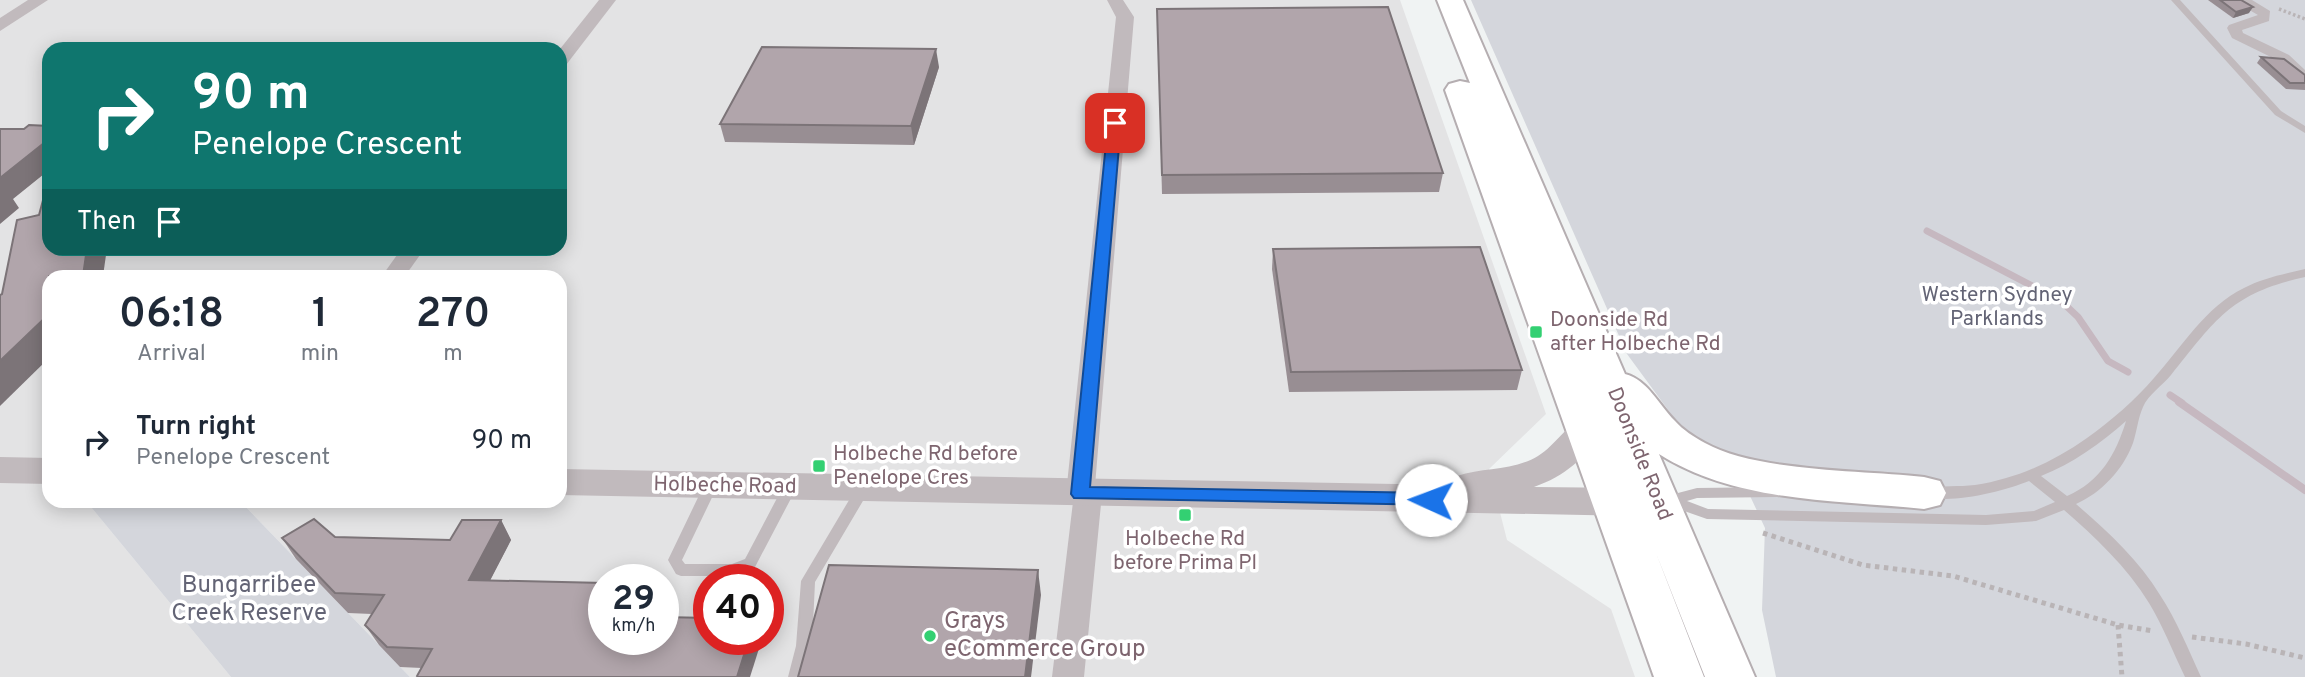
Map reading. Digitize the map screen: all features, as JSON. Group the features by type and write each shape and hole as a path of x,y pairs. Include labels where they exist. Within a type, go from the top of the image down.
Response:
{"main road":[{"name":"Doonside Road","path":"1425,0 1679,677"},
{"name":"Doonside Road","path":"1450,0 1601,360 1666,502 1730,677"},
{"path":"1601,360 1661,433 1700,459 1740,471 1924,493"}],"street":[{"path":"0,26 40,0"},
{"path":"567,52 608,0"},
{"path":"1068,677 1125,17 1115,0"},
{"path":"2239,0 2254,5 2265,14 2264,18 2234,29 2236,35 2284,58 2305,78"},
{"name":"Holbeche Road","path":"1351,498 1410,485 1501,483 1562,460 1572,452 1585,430"},
{"path":"0,470 42,471"},
{"name":"Holbeche Road","path":"567,482 1084,494 1666,502"}],"lane":[{"path":"2175,0 2278,113 2305,130"},
{"path":"1666,502 1697,493 1747,491 1924,493 1982,489 2033,477 2068,457 2138,403 2205,321 2235,295 2280,278 2305,273"},
{"path":"1666,502 1707,514 1986,520 2036,516 2086,495 2106,476 2125,446 2138,403"},
{"path":"2033,477 2068,503 2112,545 2150,592 2193,677"},
{"path":"711,485 676,560 681,569 733,570 750,563 790,487"},
{"path":"796,677 804,646 808,580 863,489"}],"path":[{"path":"2270,4 2305,19"},
{"path":"1763,533 1863,565 1953,576 2118,625 2246,644 2305,658"},
{"path":"2118,625 2122,677"}],"shaded area":[{"path":"0,0 1400,0 1546,414 1489,469 1507,540 1611,609 1635,677 410,677 247,508 567,508 567,270 42,270 42,508 92,508 231,677 0,677"}],"green space":[{"name":"Western Sydney Parklands","path":"1471,0 2305,0 2305,677 1776,677 1762,610 1765,528 1744,483 1674,418 1627,354"},
{"name":"Bungarribee Creek Reserve","path":"92,508 247,508 410,677 231,677"}],"building":[{"path":"2220,0 2241,0 2253,7 2236,12"},
{"path":"1388,7 1443,173 1162,175 1157,9"},
{"path":"762,47 936,49 911,126 720,124"},
{"path":"2261,57 2284,59 2305,75 2305,83 2290,83"},
{"path":"29,125 42,126 42,145 0,178 0,129 24,129"},
{"path":"42,204 42,256 86,256 84,270 42,270 42,321 0,361 0,295 17,220 39,215"},
{"path":"1480,247 1522,370 1291,372 1273,249"},
{"path":"314,519 335,537 450,540 462,520 501,520 469,580 588,583 588,655 679,655 679,617 693,618 693,655 744,655 737,677 418,677 432,649 387,647 365,625 384,595 335,593 282,538"},
{"name":"Grays eCommerce Group","path":"829,565 1038,570 1025,677 798,677"}],"waterway":[{"path":"1927,231 2061,301 2078,317 2108,361 2128,372"},
{"path":"2170,395 2182,403"},
{"path":"2179,402 2305,490"}],"place":[{"name":"Doonside Rd after Holbeche Rd","path":"1536,332"},
{"name":"Holbeche Rd before Penelope Cres","path":"819,466"},
{"name":"Holbeche Rd before Prima Pl","path":"1185,515"},
{"name":"Grays eCommerce Group","path":"930,636"}],"route":[{"path":"1115,123 1080,494 1431,500"}]}
